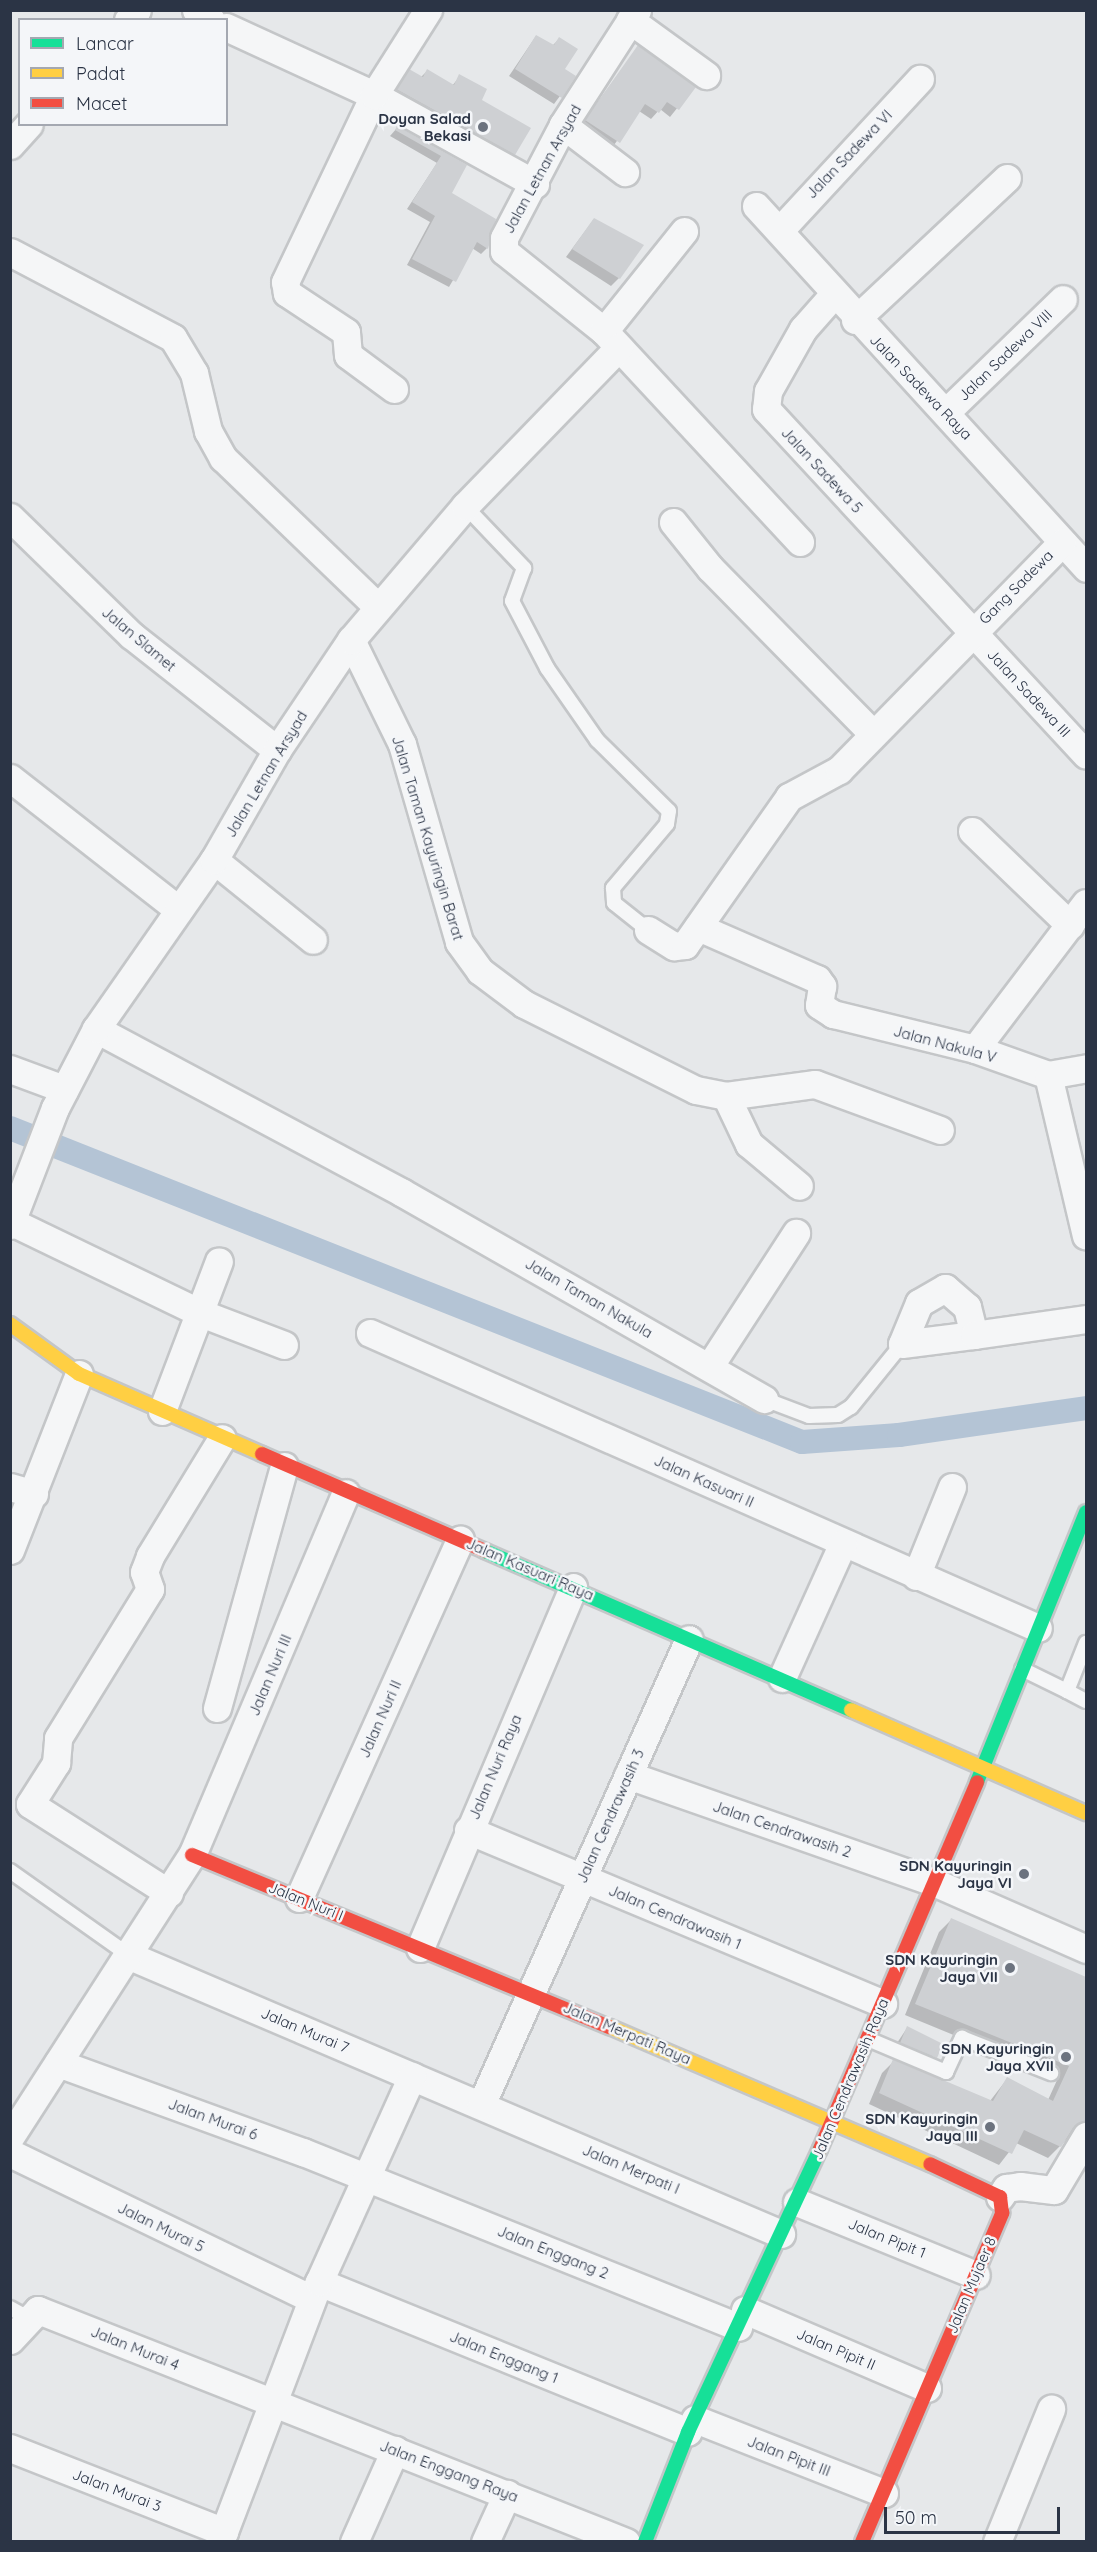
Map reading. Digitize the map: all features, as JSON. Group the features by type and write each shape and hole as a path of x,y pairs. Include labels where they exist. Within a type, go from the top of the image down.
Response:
{"street":[{"path":"394,389 348,355 346,332 285,290 374,95 428,10"},
{"path":"633,15 706,75"},
{"name":"Jalan Letnan Arsyad","path":"11,1224 60,1099 96,1029 214,860 277,750 351,640 611,339 504,251 504,238 535,184 563,125 633,15"},
{"path":"228,28 374,95 535,184"},
{"name":"Jalan Sadewa VI","path":"780,230 920,80"},
{"path":"563,125 625,172"},
{"path":"10,145 27,126"},
{"path":"855,320 1007,177"},
{"name":"Jalan Sadewa Raya","path":"756,206 780,230 855,320 947,411 1086,568"},
{"path":"684,231 611,339 800,542"},
{"path":"10,252 173,338 194,374 208,431 224,458 378,607"},
{"name":"Jalan Sadewa 5","path":"834,294 803,329 771,384 765,407 971,632"},
{"name":"Jalan Sadewa VIII","path":"947,411 1063,299"},
{"name":"Jalan Slamet","path":"10,517 130,635 277,750"},
{"path":"673,522 710,568 872,733"},
{"name":"Gang Sadewa","path":"648,930 682,947 789,797 839,770 872,733 1062,542"},
{"name":"Jalan Sadewa III","path":"971,632 1086,754"},
{"name":"Jalan Taman Kayuringin Barat","path":"351,640 402,744 468,960 524,1004 696,1089 726,1096 815,1084 940,1130"},
{"path":"10,778 179,910"},
{"path":"972,831 1070,925"},
{"path":"214,860 313,940"},
{"path":"975,1049 1086,903"},
{"name":"Jalan Nakula V","path":"698,927 781,961 821,982 819,1005 833,1014 975,1049 1048,1075"},
{"name":"Jalan Taman Nakula","path":"96,1029 401,1192 764,1399"},
{"path":"1086,1068 1048,1075 1083,1198 1086,1236"},
{"path":"10,1069 60,1099"},
{"path":"726,1096 749,1144 799,1186"},
{"path":"11,1224 198,1312 284,1345"},
{"path":"709,1366 796,1233"},
{"path":"162,1411 219,1261"},
{"path":"974,1335 960,1298 952,1290 935,1290 919,1303 902,1344 974,1335 1086,1319"},
{"path":"10,1324 79,1374 22,1491 10,1550"},
{"name":"Jalan Kasuari II","path":"370,1334 1038,1628"},
{"name":"Jalan Kasuari Raya","path":"79,1374 284,1466 573,1587 1086,1813"},
{"path":"169,1893 30,1804 57,1763 58,1738 150,1589 144,1572 150,1556 222,1438"},
{"path":"217,1708 284,1466"},
{"path":"916,1576 952,1487"},
{"name":"Jalan Nuri III","path":"10,2137 130,1956 192,1855 346,1493"},
{"name":"Jalan Cendrawasih Raya","path":"642,2541 691,2425 797,2202 936,1883 980,1767 1086,1512"},
{"name":"Jalan Nuri II","path":"299,1898 460,1539"},
{"path":"782,1678 843,1543"},
{"name":"Jalan Nuri Raya","path":"420,1948 468,1830 573,1587"},
{"name":"Jalan Cendrawasih 3","path":"481,2105 533,1994 688,1639"},
{"name":"Jalan Cendrawasih 2","path":"628,1775 936,1883 1086,1949"},
{"name":"Jalan Cendrawasih 1","path":"468,1830 883,2004"},
{"name":"Jalan Nuri I","path":"192,1855 420,1948"},
{"name":"Jalan Merpati Raya","path":"420,1948 833,2119"},
{"name":"Jalan Murai 7","path":"130,1956 481,2105"},
{"name":"Jalan Murai 6","path":"58,2063 367,2178"},
{"path":"222,2536 316,2290 412,2076"},
{"name":"Jalan Merpati I","path":"481,2105 781,2234"},
{"path":"833,2119 1000,2198 1006,2188 1020,2186 1054,2190 1086,2136"},
{"name":"Jalan Murai 5","path":"10,2153 316,2290"},
{"name":"Jalan Enggang 2","path":"367,2178 742,2319"},
{"name":"Jalan Mujaer 8","path":"862,2541 1002,2213 1000,2198"},
{"name":"Jalan Pipit 1","path":"797,2202 976,2275"},
{"name":"Jalan Enggang 1","path":"316,2290 691,2425"},
{"name":"Jalan Murai 4","path":"10,2340 18,2313 38,2310 271,2403"},
{"name":"Jalan Pipit II","path":"742,2319 927,2388"},
{"name":"Jalan Enggang Raya","path":"271,2403 507,2494 642,2541"},
{"path":"997,2541 1024,2469 1051,2409"},
{"name":"Jalan Pipit III","path":"691,2425 884,2493"},
{"name":"Jalan Murai 3","path":"10,2448 222,2536"},
{"path":"354,2541 395,2450"},
{"path":"485,2541 507,2494"}],"lane":[{"path":"465,506 524,568 512,601 547,668 597,740 669,811 667,824 613,888 614,903 648,930"},
{"name":"Jalan Taman Nakula","path":"764,1399 809,1416 838,1415 851,1407 902,1344"},
{"path":"1067,1692 1086,1643"},
{"path":"1021,1668 1086,1701"},
{"path":"10,1871 130,1956"},
{"path":"868,2039 945,2072 962,2038 1051,2073"}],"building":[{"path":"536,35 554,45 559,37 578,49 565,69 576,76 562,98 515,69"},
{"path":"638,45 696,87 679,110 667,102 659,113 645,104 620,143 585,120"},
{"path":"409,69 423,77 427,69 454,85 459,74 487,89 482,100 531,128 515,155 396,89"},
{"path":"397,126 467,165 452,193 496,219 488,249 477,242 456,282 412,259 435,216 412,202 441,156 395,130"},
{"path":"594,218 644,245 620,279 572,249"},
{"path":"951,1918 1086,1977 1086,2120 1073,2128 1061,2147 1024,2130 1012,2154 879,2093 893,2059 993,2101 1007,2077 1053,2101 1069,2066 915,2004"},
{"path":"907,2026 943,2044 937,2058 900,2043"}],"waterway":[{"path":"10,1128 802,1442 899,1435 1086,1408"}],"traffic: fast":[{"path":"977,1782 1086,1512"},
{"path":"485,1551 851,1710"},
{"path":"645,2542 688,2432 820,2149"}],"traffic: slow":[{"path":"10,1324 79,1374 262,1454"},
{"path":"851,1710 1086,1813"},
{"path":"610,2027 930,2164"}],"traffic: jam":[{"path":"262,1454 485,1551"},
{"path":"820,2149 977,1782"},
{"path":"192,1855 610,2027"},
{"path":"862,2542 1002,2213 1000,2197 930,2164"}],"place":[{"name":"Doyan Salad Bekasi","path":"483,127"},
{"name":"SDN Kayuringin Jaya VI","path":"1024,1874"},
{"name":"SDN Kayuringin Jaya VII","path":"1010,1968"},
{"name":"SDN Kayuringin Jaya XVII","path":"1066,2057"},
{"name":"SDN Kayuringin Jaya III","path":"990,2127"}]}
